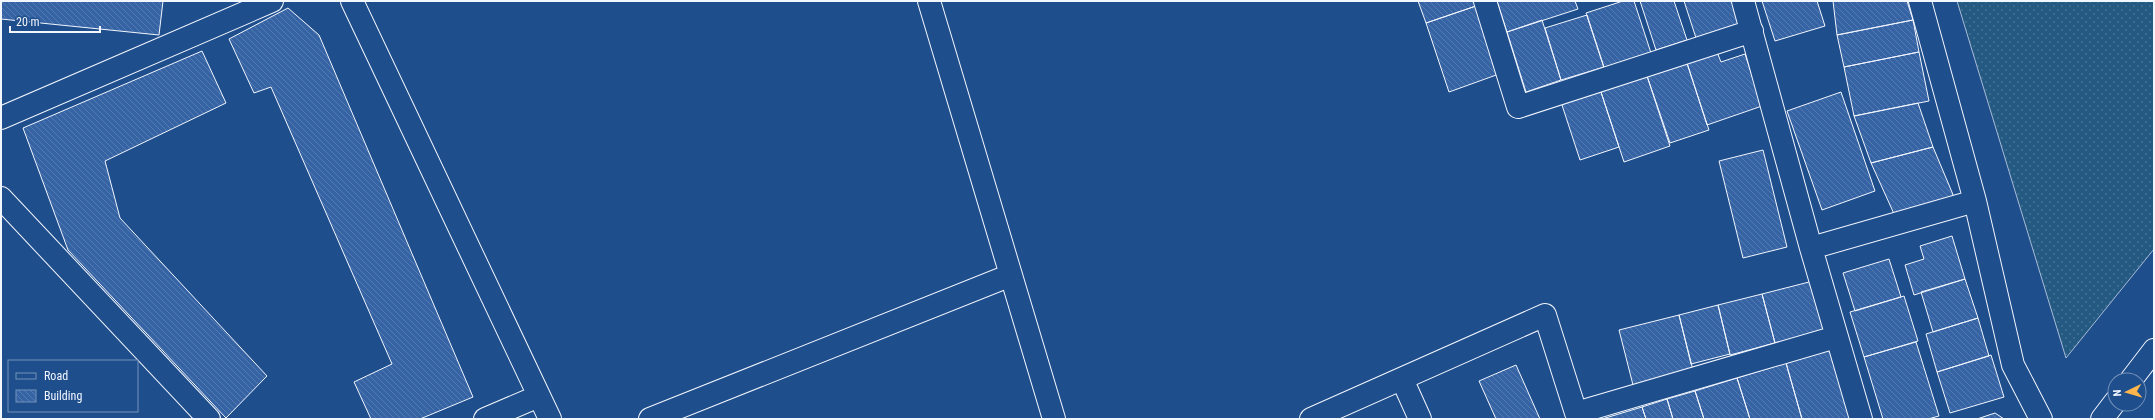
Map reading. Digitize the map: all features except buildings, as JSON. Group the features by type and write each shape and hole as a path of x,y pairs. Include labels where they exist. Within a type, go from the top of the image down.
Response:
{"street":[{"path":"1,118 272,1"},
{"path":"352,1 550,419"},
{"path":"929,1 1054,419"},
{"path":"1485,1 1518,107 1752,31"},
{"path":"1743,1 1836,337 1861,419"},
{"path":"1920,1 1975,201 2013,365 2041,419"},
{"path":"1,198 209,419"},
{"path":"1811,248 1975,201"},
{"path":"650,419 1011,275"},
{"path":"1311,419 1545,315 1576,413 1836,337"},
{"path":"2137,372 2154,350"},
{"path":"1402,379 1420,419"},
{"path":"485,419 540,396"}],"shaded area":[{"path":"1957,1 2154,1 2154,249 2066,358"}]}
